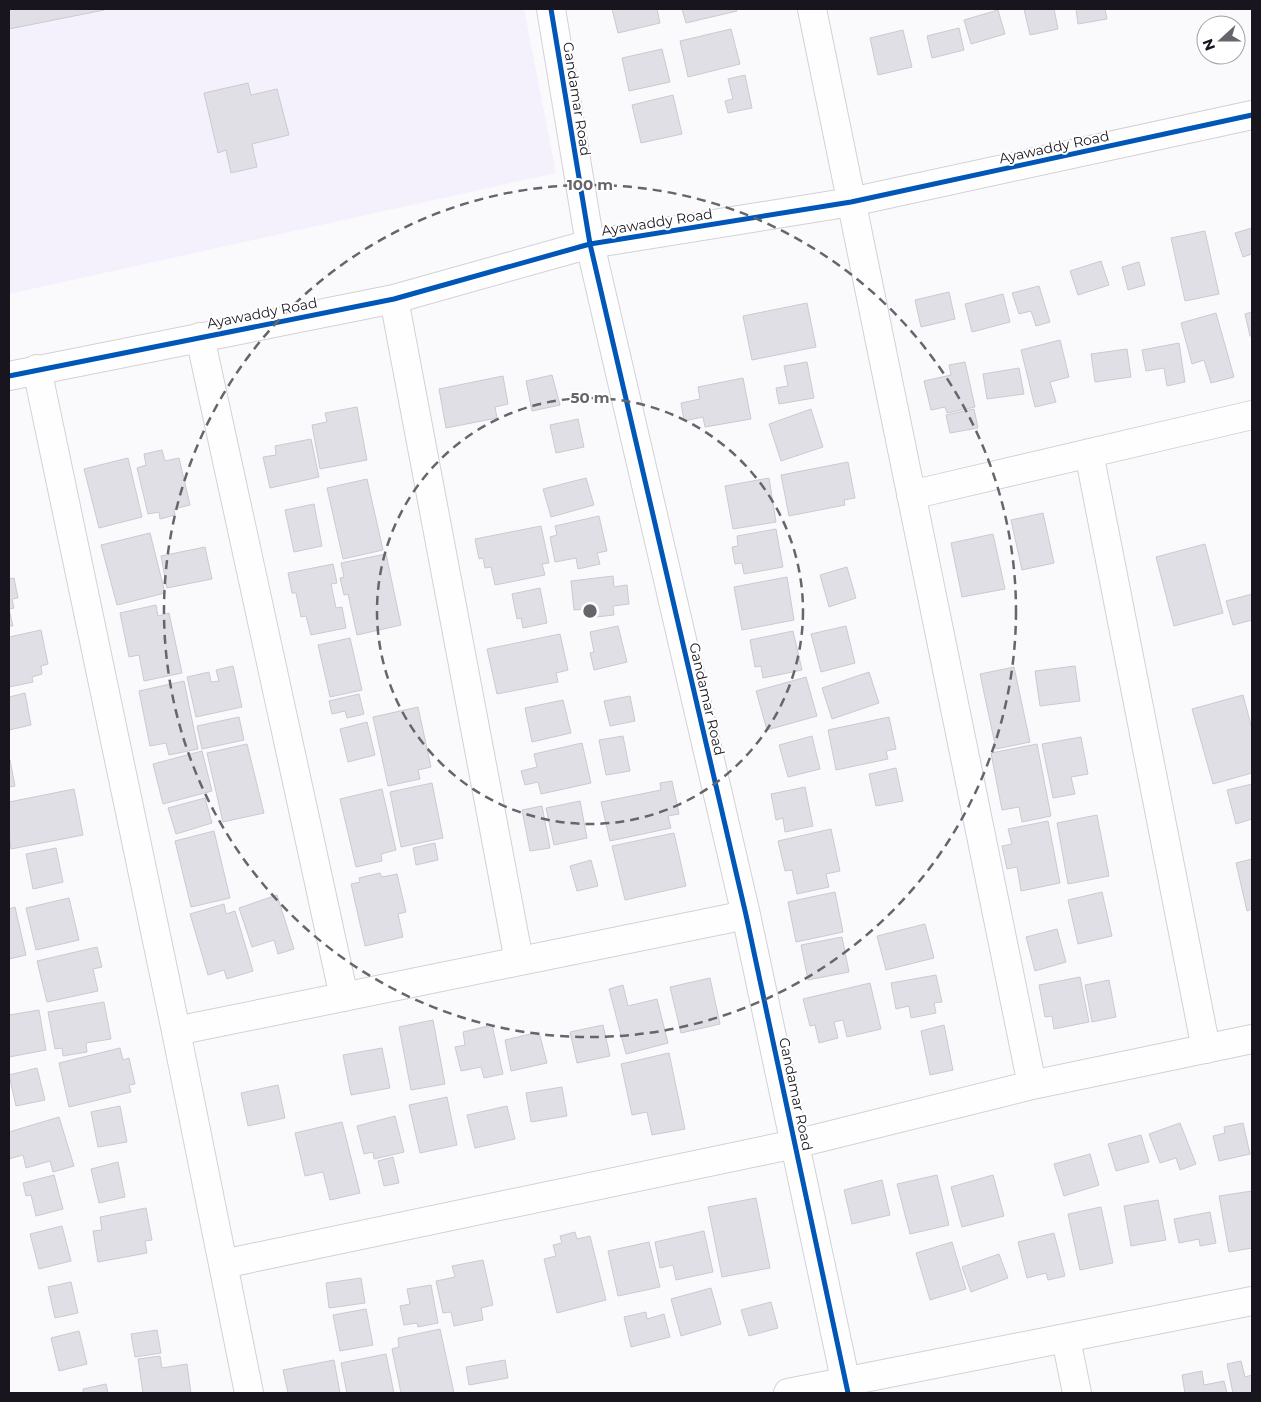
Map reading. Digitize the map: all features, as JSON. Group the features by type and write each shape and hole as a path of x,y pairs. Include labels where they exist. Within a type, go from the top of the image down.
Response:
{"street":[{"name":"Gandamar Road","path":"551,9 590,244 746,915 847,1388"},
{"path":"812,9 1032,1086"},
{"name":"Ayawaddy Road","path":"9,376 394,299 590,244 851,202 1252,115"},
{"path":"394,299 519,961"},
{"path":"200,337 344,997"},
{"path":"37,369 176,1031 249,1393"},
{"path":"911,495 1252,415"},
{"path":"1089,453 1206,1049"},
{"path":"176,1031 746,915"},
{"path":"224,1264 795,1144 1032,1086 1252,1039"},
{"path":"788,1393 847,1388 1066,1339 1252,1301"},
{"path":"1066,1339 1077,1393"}],"shaded area":[{"path":"9,9 524,9 556,173 9,294"}],"building":[{"path":"9,9 104,9 104,10 9,29"},
{"path":"612,9 657,9 660,23 618,33"},
{"path":"682,9 736,9 737,11 686,23"},
{"path":"1024,9 1054,9 1058,29 1030,35"},
{"path":"1076,9 1105,9 1107,19 1078,24"},
{"path":"998,10 1005,34 971,44 964,20"},
{"path":"959,28 964,50 932,58 927,36"},
{"path":"731,29 740,64 688,77 680,41"},
{"path":"903,30 912,67 878,75 870,38"},
{"path":"662,49 670,82 629,91 622,58"},
{"path":"745,75 752,108 728,113 725,101 733,99 728,79"},
{"path":"248,83 251,95 277,89 289,135 252,144 257,167 231,173 226,150 218,153 204,93"},
{"path":"673,95 682,134 641,143 632,105"},
{"path":"1252,228 1252,254 1243,257 1235,233"},
{"path":"1205,231 1219,294 1185,301 1171,238"},
{"path":"1101,261 1109,285 1078,295 1070,271"},
{"path":"1139,262 1145,285 1128,290 1122,267"},
{"path":"1039,286 1050,322 1036,326 1031,311 1019,314 1012,293"},
{"path":"949,292 955,319 921,327 915,300"},
{"path":"1003,294 1010,322 972,332 965,304"},
{"path":"807,303 816,347 752,360 743,316"},
{"path":"1252,312 1252,336 1250,336 1245,314"},
{"path":"1216,313 1234,377 1211,383 1204,360 1192,364 1181,323"},
{"path":"1060,340 1069,377 1050,382 1056,402 1035,407 1021,350"},
{"path":"1179,343 1185,382 1167,386 1164,368 1146,371 1142,350"},
{"path":"1127,349 1131,377 1095,382 1091,354"},
{"path":"807,362 814,398 779,404 776,388 788,386 784,366"},
{"path":"965,362 975,407 947,413 945,407 931,410 924,381 951,375 949,365"},
{"path":"1019,368 1024,394 987,399 983,374"},
{"path":"552,375 560,405 532,411 526,381"},
{"path":"503,376 508,404 495,407 497,418 446,428 439,389"},
{"path":"743,378 751,419 705,427 703,417 684,421 681,403 700,399 698,387"},
{"path":"357,407 367,460 320,469 312,425 327,422 325,413"},
{"path":"811,409 823,447 781,461 769,424"},
{"path":"974,409 978,428 950,433 946,415"},
{"path":"578,419 584,447 556,453 550,425"},
{"path":"311,439 319,477 270,488 263,457 276,455 275,446"},
{"path":"162,450 165,461 179,458 190,505 174,509 175,515 160,519 159,512 148,514 137,468 146,465 144,454"},
{"path":"128,458 142,517 99,528 84,469"},
{"path":"848,462 855,498 844,500 845,505 789,516 781,475"},
{"path":"586,478 594,505 551,517 543,489"},
{"path":"769,478 776,522 733,529 725,486"},
{"path":"367,479 383,550 343,559 327,488"},
{"path":"314,504 322,546 294,552 285,510"},
{"path":"1043,513 1054,563 1022,570 1011,520"},
{"path":"599,516 607,551 597,553 600,564 578,569 576,558 555,562 550,537 557,535 555,526"},
{"path":"541,526 549,563 542,564 545,575 495,585 491,567 485,568 483,558 479,559 475,539"},
{"path":"776,529 783,567 744,574 742,563 735,564 732,547 738,546 737,536"},
{"path":"150,533 165,593 117,605 101,545"},
{"path":"993,534 1005,589 962,597 951,543"},
{"path":"1205,544 1223,613 1174,626 1156,557"},
{"path":"205,547 212,579 167,588 161,556"},
{"path":"386,554 401,625 357,635 348,594 344,595 340,578 344,577 341,563"},
{"path":"333,564 337,583 331,584 336,608 342,607 346,628 311,635 306,616 301,617 296,593 292,593 288,573"},
{"path":"847,567 856,598 829,607 820,575"},
{"path":"613,576 614,587 627,585 629,604 613,606 614,615 587,618 586,609 574,610 571,581"},
{"path":"787,577 794,620 742,630 734,587"},
{"path":"14,578 18,598 12,599 14,608 9,609 9,579"},
{"path":"540,588 547,623 523,628 521,618 517,619 512,594"},
{"path":"1252,594 1252,620 1233,625 1226,601"},
{"path":"156,605 158,616 169,613 182,673 144,681 139,655 129,657 120,613"},
{"path":"9,609 13,626 9,626"},
{"path":"618,626 627,662 594,670 590,653 594,652 590,632"},
{"path":"846,626 855,663 821,672 811,634"},
{"path":"41,630 48,664 41,666 42,674 32,677 33,682 9,687 9,637"},
{"path":"793,631 802,670 763,678 761,666 755,667 750,640"},
{"path":"560,634 568,670 556,673 558,682 497,694 487,649"},
{"path":"350,638 362,690 330,697 318,645"},
{"path":"233,666 242,707 196,717 187,677 209,672 211,682 219,681 216,670"},
{"path":"1075,666 1080,701 1040,706 1035,671"},
{"path":"1014,667 1030,742 996,749 980,674"},
{"path":"869,672 879,703 832,719 822,688"},
{"path":"806,677 817,716 767,730 756,691"},
{"path":"184,681 198,749 169,755 166,743 150,746 139,691"},
{"path":"25,693 31,725 9,730 9,697"},
{"path":"359,694 364,714 347,718 345,711 332,714 329,701"},
{"path":"1243,695 1252,729 1252,773 1213,784 1192,709"},
{"path":"630,696 635,721 610,726 604,701"},
{"path":"563,700 571,733 532,742 525,708"},
{"path":"418,707 431,767 418,770 420,779 388,786 373,717"},
{"path":"239,717 244,740 202,749 197,726"},
{"path":"889,717 896,749 886,751 888,759 836,770 828,730"},
{"path":"367,722 375,755 348,762 340,729"},
{"path":"623,736 630,771 606,775 599,740"},
{"path":"812,736 820,769 788,777 779,745"},
{"path":"1081,737 1088,774 1071,777 1075,794 1053,798 1042,744"},
{"path":"582,743 591,783 541,794 538,782 525,785 521,771 537,767 534,754"},
{"path":"247,744 264,813 223,822 207,753"},
{"path":"1037,744 1051,816 1022,822 1019,807 1002,810 991,753"},
{"path":"202,751 212,791 163,804 153,764"},
{"path":"9,760 15,786 9,787"},
{"path":"896,768 903,801 876,806 869,774"},
{"path":"672,781 679,814 668,816 671,828 610,841 601,802 661,790 660,783"},
{"path":"432,783 443,838 401,847 390,792"},
{"path":"1252,784 1252,819 1236,824 1227,790"},
{"path":"805,787 813,826 785,832 783,818 776,820 771,794"},
{"path":"74,789 83,835 11,849 9,802"},
{"path":"382,789 396,850 381,854 382,861 356,867 340,799"},
{"path":"205,798 212,823 176,834 168,808"},
{"path":"580,801 587,838 554,845 546,808"},
{"path":"542,806 550,848 530,851 522,810"},
{"path":"1097,815 1109,876 1068,884 1057,823"},
{"path":"1048,821 1060,883 1021,891 1017,867 1007,869 1002,846 1012,844 1008,829"},
{"path":"831,829 840,871 826,874 829,887 797,894 792,870 785,871 778,841"},
{"path":"214,831 230,898 191,907 175,841"},
{"path":"674,833 686,886 625,900 612,846"},
{"path":"435,843 438,860 416,865 413,848"},
{"path":"56,848 63,882 33,889 26,854"},
{"path":"1252,859 1252,909 1247,911 1236,863"},
{"path":"591,860 598,886 577,891 570,866"},
{"path":"380,873 382,877 397,874 406,912 398,914 403,937 365,946 351,884 360,882 359,878"},
{"path":"835,892 843,932 796,942 788,902"},
{"path":"1102,892 1112,936 1078,944 1068,900"},
{"path":"277,895 294,949 278,954 274,940 252,947 239,908"},
{"path":"69,898 79,940 36,950 26,908"},
{"path":"224,904 226,914 235,911 253,971 227,979 224,970 208,975 190,914"},
{"path":"15,907 26,955 9,959 9,909"},
{"path":"925,924 934,958 886,970 877,936"},
{"path":"1057,929 1066,962 1035,971 1026,937"},
{"path":"842,937 849,972 808,980 801,945"},
{"path":"97,947 102,967 93,969 98,991 47,1002 37,961"},
{"path":"936,975 942,1002 934,1003 936,1013 911,1018 909,1006 896,1009 891,983"},
{"path":"1080,977 1089,1022 1054,1029 1052,1016 1045,1017 1039,985"},
{"path":"710,978 720,1024 681,1033 670,987"},
{"path":"1109,980 1116,1017 1092,1022 1085,985"},
{"path":"870,983 881,1029 847,1037 843,1020 834,1022 838,1038 819,1043 815,1025 810,1026 803,999"},
{"path":"623,985 628,1006 657,999 668,1043 626,1054 609,989"},
{"path":"104,1002 111,1039 86,1043 87,1052 63,1056 62,1048 55,1049 48,1012"},
{"path":"39,1010 46,1050 9,1057 9,1015"},
{"path":"433,1020 445,1084 411,1090 399,1027"},
{"path":"492,1025 503,1074 484,1078 481,1067 461,1071 455,1047 465,1045 463,1032"},
{"path":"603,1025 610,1056 577,1063 570,1032"},
{"path":"944,1025 953,1070 930,1075 921,1031"},
{"path":"539,1032 547,1063 511,1071 505,1040"},
{"path":"120,1048 123,1060 129,1058 135,1084 129,1085 131,1092 69,1107 59,1063"},
{"path":"382,1048 390,1088 351,1095 343,1055"},
{"path":"669,1053 685,1129 652,1135 647,1112 632,1115 621,1064"},
{"path":"37,1068 45,1100 16,1106 9,1075"},
{"path":"278,1085 285,1118 248,1126 241,1093"},
{"path":"562,1087 567,1116 531,1122 526,1093"},
{"path":"447,1097 457,1145 420,1153 409,1105"},
{"path":"120,1106 127,1142 98,1147 91,1112"},
{"path":"507,1106 515,1139 475,1148 467,1115"},
{"path":"395,1116 404,1152 374,1159 373,1152 364,1154 357,1126"},
{"path":"59,1117 74,1166 53,1172 50,1161 26,1168 23,1155 9,1159 9,1132"},
{"path":"342,1122 360,1193 330,1200 323,1172 305,1176 295,1133"},
{"path":"1180,1123 1196,1164 1180,1170 1176,1158 1160,1163 1149,1134"},
{"path":"1243,1123 1250,1154 1219,1161 1213,1136 1225,1133 1224,1127"},
{"path":"1141,1135 1149,1162 1116,1171 1108,1144"},
{"path":"1090,1154 1099,1185 1064,1196 1054,1164"},
{"path":"393,1157 399,1183 384,1186 378,1161"},
{"path":"118,1162 125,1197 99,1203 91,1169"},
{"path":"54,1175 63,1209 36,1216 31,1195 26,1196 23,1183"},
{"path":"937,1175 949,1225 910,1234 897,1184"},
{"path":"993,1175 1004,1216 962,1227 951,1187"},
{"path":"882,1180 890,1215 852,1224 844,1190"},
{"path":"1252,1191 1252,1248 1229,1252 1219,1196"},
{"path":"756,1198 770,1268 722,1277 708,1207"},
{"path":"1158,1200 1166,1240 1131,1246 1124,1206"},
{"path":"1101,1207 1113,1263 1080,1270 1068,1214"},
{"path":"146,1208 152,1240 145,1241 147,1253 98,1262 93,1231 102,1230 100,1217"},
{"path":"1210,1212 1216,1243 1200,1246 1199,1239 1179,1243 1174,1219"},
{"path":"62,1226 71,1261 39,1269 30,1234"},
{"path":"704,1231 713,1272 676,1280 673,1265 660,1268 655,1242"},
{"path":"575,1232 577,1239 590,1236 606,1300 557,1313 544,1259 556,1256 553,1245 562,1243 560,1236"},
{"path":"1054,1233 1065,1276 1048,1280 1046,1273 1027,1278 1018,1242"},
{"path":"649,1242 660,1287 618,1296 608,1251"},
{"path":"952,1242 966,1289 930,1300 916,1253"},
{"path":"999,1254 1008,1278 971,1292 962,1267"},
{"path":"483,1260 493,1305 481,1308 483,1320 454,1326 451,1312 443,1313 436,1281 455,1277 452,1266"},
{"path":"361,1278 365,1303 329,1308 326,1283"},
{"path":"71,1282 78,1313 55,1318 48,1287"},
{"path":"431,1285 438,1323 418,1327 417,1323 404,1325 400,1306 410,1304 407,1289"},
{"path":"711,1288 721,1324 681,1336 671,1299"},
{"path":"771,1302 778,1328 749,1336 741,1310"},
{"path":"366,1309 373,1345 340,1351 333,1315"},
{"path":"646,1312 647,1319 664,1314 670,1337 631,1347 624,1317"},
{"path":"440,1329 454,1393 401,1393 392,1349 399,1347 398,1338"},
{"path":"157,1330 161,1353 135,1357 131,1334"},
{"path":"79,1331 87,1364 59,1371 51,1338"},
{"path":"386,1354 394,1393 347,1393 341,1363"},
{"path":"160,1356 162,1368 187,1364 191,1393 143,1393 138,1359"},
{"path":"334,1360 340,1393 288,1393 283,1370"},
{"path":"505,1360 508,1378 469,1385 466,1367"},
{"path":"1241,1361 1245,1377 1252,1375 1252,1393 1233,1393 1227,1364"},
{"path":"1202,1371 1204,1385 1224,1381 1227,1393 1185,1393 1182,1375"},
{"path":"106,1384 108,1393 83,1393 83,1389"}],"cycle path":[{"path":"551,9 590,244 746,915 848,1393"},
{"path":"9,376 394,299 590,244 851,202 1252,115"}]}
